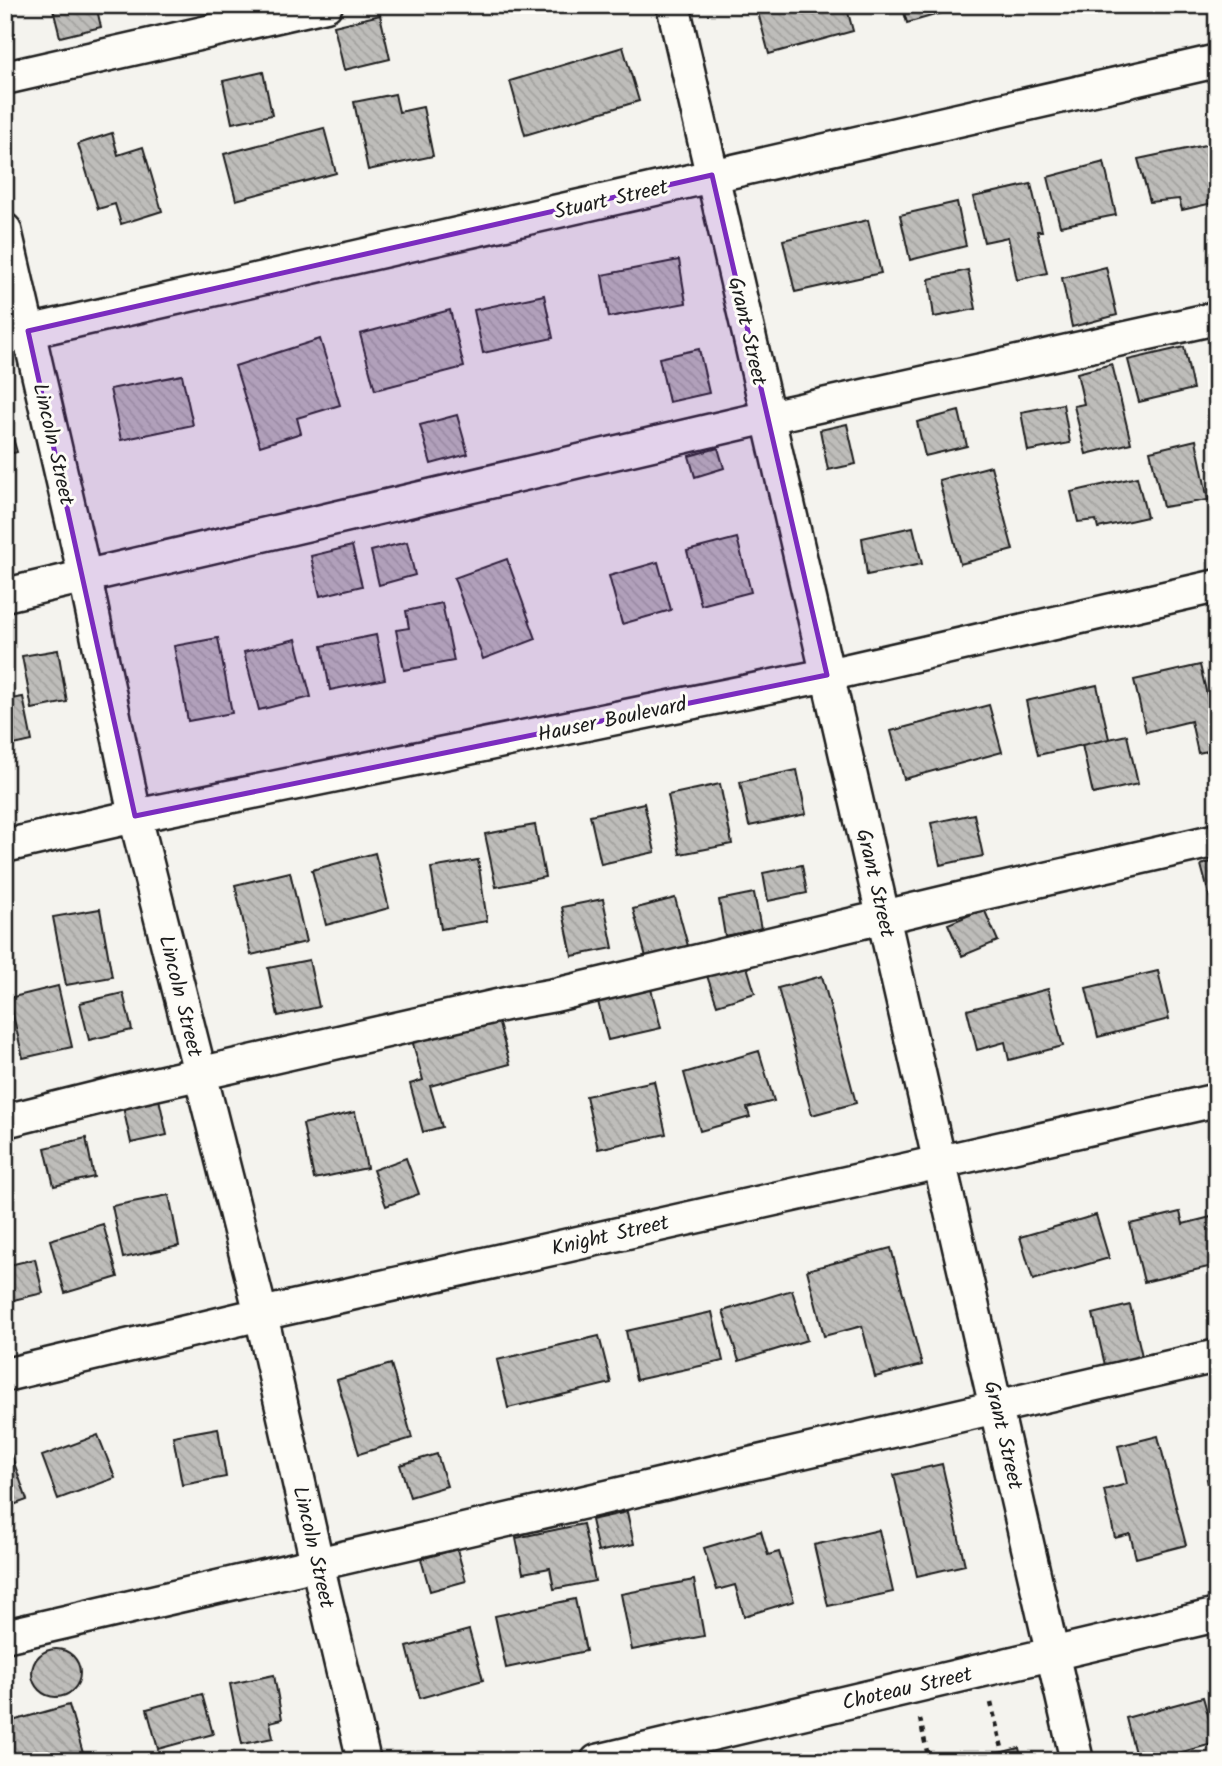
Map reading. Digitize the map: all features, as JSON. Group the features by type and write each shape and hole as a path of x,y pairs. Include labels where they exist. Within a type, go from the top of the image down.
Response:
{"street":[{"path":"5,78 326,5"},
{"name":"Grant Street","path":"673,5 1077,1761"},
{"name":"Stuart Street","path":"17,334 1217,61"},
{"name":"Lincoln Street","path":"5,230 17,334 85,577 135,816 261,1314 364,1761"},
{"path":"5,595 768,417 1217,318"},
{"name":"Hauser Boulevard","path":"5,846 135,816 827,675 1217,586"},
{"path":"5,1121 141,1087 555,995 1217,840"},
{"name":"Knight Street","path":"5,1375 261,1314 1217,1100"},
{"path":"5,1636 1217,1356"},
{"name":"Choteau Street","path":"597,1761 1217,1615"}],"path":[{"path":"991,1703 1003,1752"},
{"path":"920,1719 929,1761"}],"highlighted area":[{"path":"712,175 827,675 135,816 28,331"}],"building":[{"path":"52,5 96,5 101,27 60,37"},
{"path":"756,5 846,5 853,31 769,54"},
{"path":"902,5 970,5 907,23"},
{"path":"380,15 390,59 344,70 334,26"},
{"path":"623,47 639,101 525,135 510,81"},
{"path":"263,72 272,115 232,123 223,81"},
{"path":"395,94 399,112 423,107 433,156 368,170 354,102"},
{"path":"324,128 336,173 236,200 224,154"},
{"path":"112,133 118,155 143,147 162,211 121,224 115,204 98,209 78,144"},
{"path":"1210,144 1217,172 1217,202 1182,210 1179,199 1150,202 1138,159"},
{"path":"1104,162 1116,215 1060,226 1048,177"},
{"path":"1031,184 1042,231 1037,231 1047,273 1017,280 1008,237 984,242 973,197"},
{"path":"957,202 966,246 910,260 900,215"},
{"path":"868,220 881,273 795,292 783,240"},
{"path":"679,260 686,303 609,317 602,275"},
{"path":"1106,267 1117,315 1072,327 1062,278"},
{"path":"968,270 976,309 934,317 929,279"},
{"path":"544,295 553,338 483,353 474,310"},
{"path":"450,310 464,367 375,390 360,334"},
{"path":"320,339 340,405 297,418 301,433 260,446 235,366"},
{"path":"1184,347 1193,389 1139,402 1128,360"},
{"path":"699,349 709,393 669,402 659,358"},
{"path":"1112,364 1131,443 1086,454 1074,406 1084,404 1077,373"},
{"path":"182,375 193,425 121,440 110,389"},
{"path":"1063,404 1070,443 1028,451 1021,412"},
{"path":"5,411 17,452 5,455"},
{"path":"959,411 967,446 925,456 917,422"},
{"path":"457,415 468,454 431,464 420,425"},
{"path":"847,424 856,464 828,470 820,430"},
{"path":"1217,424 1217,452 1210,425"},
{"path":"1196,440 1208,500 1163,507 1150,451"},
{"path":"718,448 724,468 695,477 689,456"},
{"path":"991,466 1013,550 960,564 939,480"},
{"path":"1137,477 1147,517 1098,528 1096,520 1078,522 1071,492"},
{"path":"913,527 922,564 867,575 862,538"},
{"path":"737,538 751,592 701,605 687,551"},
{"path":"407,542 415,575 379,585 371,551"},
{"path":"352,546 362,586 320,596 311,556"},
{"path":"507,559 536,639 483,659 454,578"},
{"path":"658,562 671,610 622,624 609,576"},
{"path":"442,603 454,661 404,670 396,630 409,628 406,611"},
{"path":"376,635 385,679 330,690 322,646"},
{"path":"218,638 232,713 188,721 174,646"},
{"path":"296,639 311,697 259,710 244,652"},
{"path":"58,650 67,702 32,709 22,656"},
{"path":"1200,665 1217,738 1217,749 1198,753 1191,721 1146,732 1134,680"},
{"path":"1097,685 1109,739 1038,755 1026,701"},
{"path":"23,697 32,741 5,747 5,700"},
{"path":"989,705 1002,752 904,779 891,731"},
{"path":"1127,735 1138,784 1093,794 1082,745"},
{"path":"797,770 806,814 749,826 740,782"},
{"path":"720,784 732,844 680,854 668,795"},
{"path":"644,803 655,852 601,864 590,815"},
{"path":"974,814 983,856 940,865 931,823"},
{"path":"535,825 545,877 496,887 485,834"},
{"path":"375,853 389,908 326,925 312,870"},
{"path":"478,860 487,921 441,929 431,868"},
{"path":"1217,860 1217,904 1212,906 1201,865"},
{"path":"802,865 807,893 768,901 763,873"},
{"path":"290,872 306,942 251,955 235,885"},
{"path":"754,893 761,929 725,936 719,900"},
{"path":"675,898 688,946 646,957 633,909"},
{"path":"603,899 613,948 572,956 562,907"},
{"path":"100,909 112,977 66,985 53,917"},
{"path":"984,909 998,941 962,956 948,924"},
{"path":"309,960 319,1007 278,1016 268,968"},
{"path":"745,960 755,993 717,1005 706,973"},
{"path":"1217,963 1217,1000 1209,965"},
{"path":"1158,971 1169,1019 1098,1037 1086,988"},
{"path":"822,976 856,1103 812,1115 778,988"},
{"path":"650,985 661,1028 608,1040 597,998"},
{"path":"58,986 72,1047 23,1058 9,998"},
{"path":"1048,989 1063,1046 1009,1060 1005,1042 977,1050 967,1010"},
{"path":"123,993 132,1030 89,1040 80,1003"},
{"path":"497,1017 510,1064 430,1086 442,1127 423,1132 410,1084 423,1080 412,1040"},
{"path":"759,1051 774,1101 747,1108 750,1117 700,1131 684,1073"},
{"path":"654,1081 666,1134 598,1149 586,1096"},
{"path":"159,1099 167,1135 131,1143 123,1107"},
{"path":"355,1112 367,1168 314,1179 303,1124"},
{"path":"86,1138 94,1177 54,1186 45,1148"},
{"path":"406,1158 419,1194 386,1206 373,1170"},
{"path":"169,1195 179,1246 123,1258 112,1206"},
{"path":"1180,1212 1183,1224 1215,1216 1217,1265 1144,1282 1130,1224"},
{"path":"1096,1215 1109,1258 1033,1280 1020,1237"},
{"path":"103,1224 118,1277 65,1293 50,1240"},
{"path":"891,1248 922,1365 875,1377 862,1326 824,1336 807,1270"},
{"path":"35,1259 43,1293 5,1302 5,1266"},
{"path":"792,1290 807,1340 739,1361 723,1311"},
{"path":"1130,1305 1142,1356 1105,1365 1093,1314"},
{"path":"712,1312 723,1361 636,1380 626,1331"},
{"path":"599,1336 611,1383 508,1408 497,1360"},
{"path":"391,1364 412,1438 359,1454 337,1380"},
{"path":"218,1428 226,1477 182,1485 173,1436"},
{"path":"98,1435 115,1478 58,1499 42,1456"},
{"path":"1158,1436 1186,1545 1136,1558 1130,1534 1115,1538 1104,1490 1127,1484 1118,1446"},
{"path":"11,1454 27,1500 5,1508 5,1456"},
{"path":"437,1454 447,1486 410,1497 400,1465"},
{"path":"942,1464 965,1565 917,1576 894,1475"},
{"path":"1217,1477 1217,1519 1207,1479"},
{"path":"627,1512 634,1544 598,1552 591,1520"},
{"path":"583,1524 595,1581 554,1589 550,1568 523,1573 516,1538"},
{"path":"879,1530 893,1592 828,1606 814,1545"},
{"path":"761,1531 768,1555 779,1552 794,1601 744,1616 735,1585 717,1590 704,1548"},
{"path":"457,1549 466,1581 430,1591 421,1559"},
{"path":"694,1580 704,1636 632,1650 621,1594"},
{"path":"575,1599 586,1651 506,1668 495,1616"},
{"path":"469,1630 483,1680 420,1698 407,1647"},
{"path":"56,1649 73,1656 80,1673 73,1690 56,1697 39,1690 32,1673 39,1656"},
{"path":"274,1675 282,1719 270,1722 273,1738 242,1744 230,1684"},
{"path":"202,1694 213,1734 158,1749 147,1709"},
{"path":"1203,1697 1216,1743 1148,1761 1137,1761 1126,1718"},
{"path":"69,1705 85,1760 5,1761 5,1723"},
{"path":"1019,1748 1022,1761 965,1761 1003,1752"}]}
